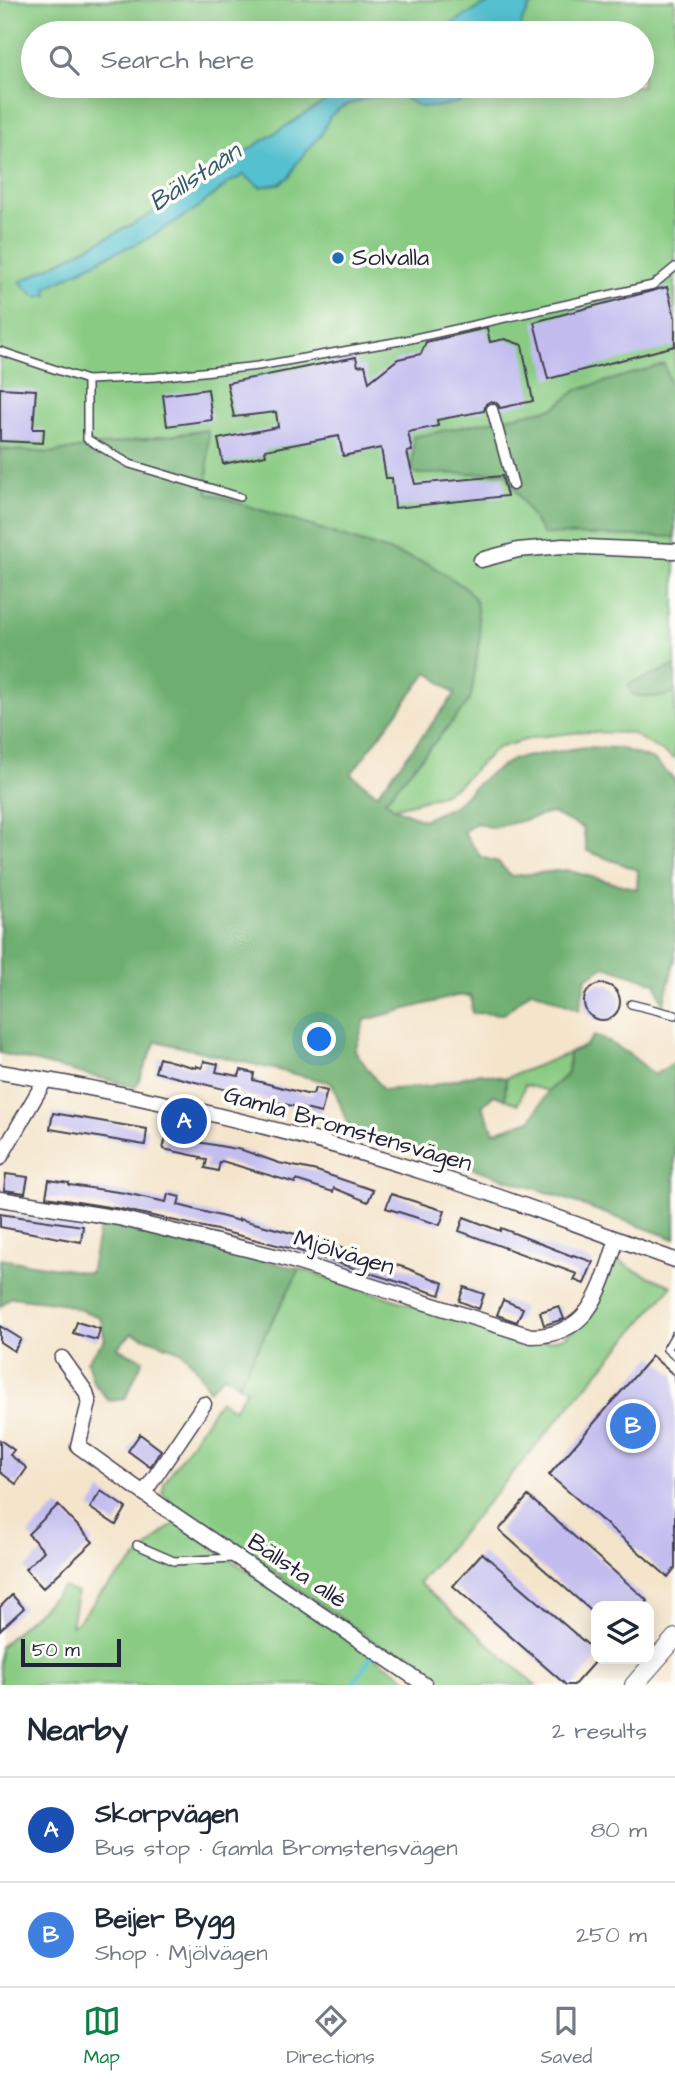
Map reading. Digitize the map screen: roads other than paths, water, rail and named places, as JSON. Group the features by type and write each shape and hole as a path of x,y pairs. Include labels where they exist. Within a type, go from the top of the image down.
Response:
{"street":[{"path":"492,409 513,485"},
{"path":"481,559 518,550 563,546 675,551"},
{"name":"Gamla Bromstensvägen","path":"0,1072 169,1104 293,1133 439,1177 675,1260"},
{"path":"0,1158 45,1080"},
{"name":"Mjölvägen","path":"0,1199 119,1218 283,1258 531,1336 562,1331 586,1314 602,1287 617,1240"},
{"name":"Bällsta allé","path":"62,1358 86,1392 89,1403 78,1446 425,1685"},
{"path":"144,1493 204,1404"},
{"path":"634,1685 675,1638"}],"lane":[{"path":"0,351 87,380 156,377 258,366 406,340 653,285 675,267"},
{"path":"87,380 87,439 131,464 240,497"},
{"path":"631,1004 675,1015"},
{"path":"675,1335 667,1349 675,1356"},
{"path":"136,1545 174,1561 237,1557"}],"water":[{"path":"498,0 563,0 536,4 529,8 522,21 456,21"},
{"path":"330,98 367,98 342,107 330,116 322,134 296,164 290,176 279,184 260,187 244,175 230,182 193,211 143,241 105,257 46,288 48,295 36,297 20,282 143,219"},
{"path":"404,98 469,98 435,107 420,107"}],"waterway":[{"path":"353,1685 373,1653"}],"place":[{"name":"Solvalla","path":"338,258"},
{"name":"Skorpvägen","path":"184,1121"},
{"name":"Beijer Bygg","path":"633,1426"}],"water label":[{"name":"Bällstaån","path":"195,177"}]}
